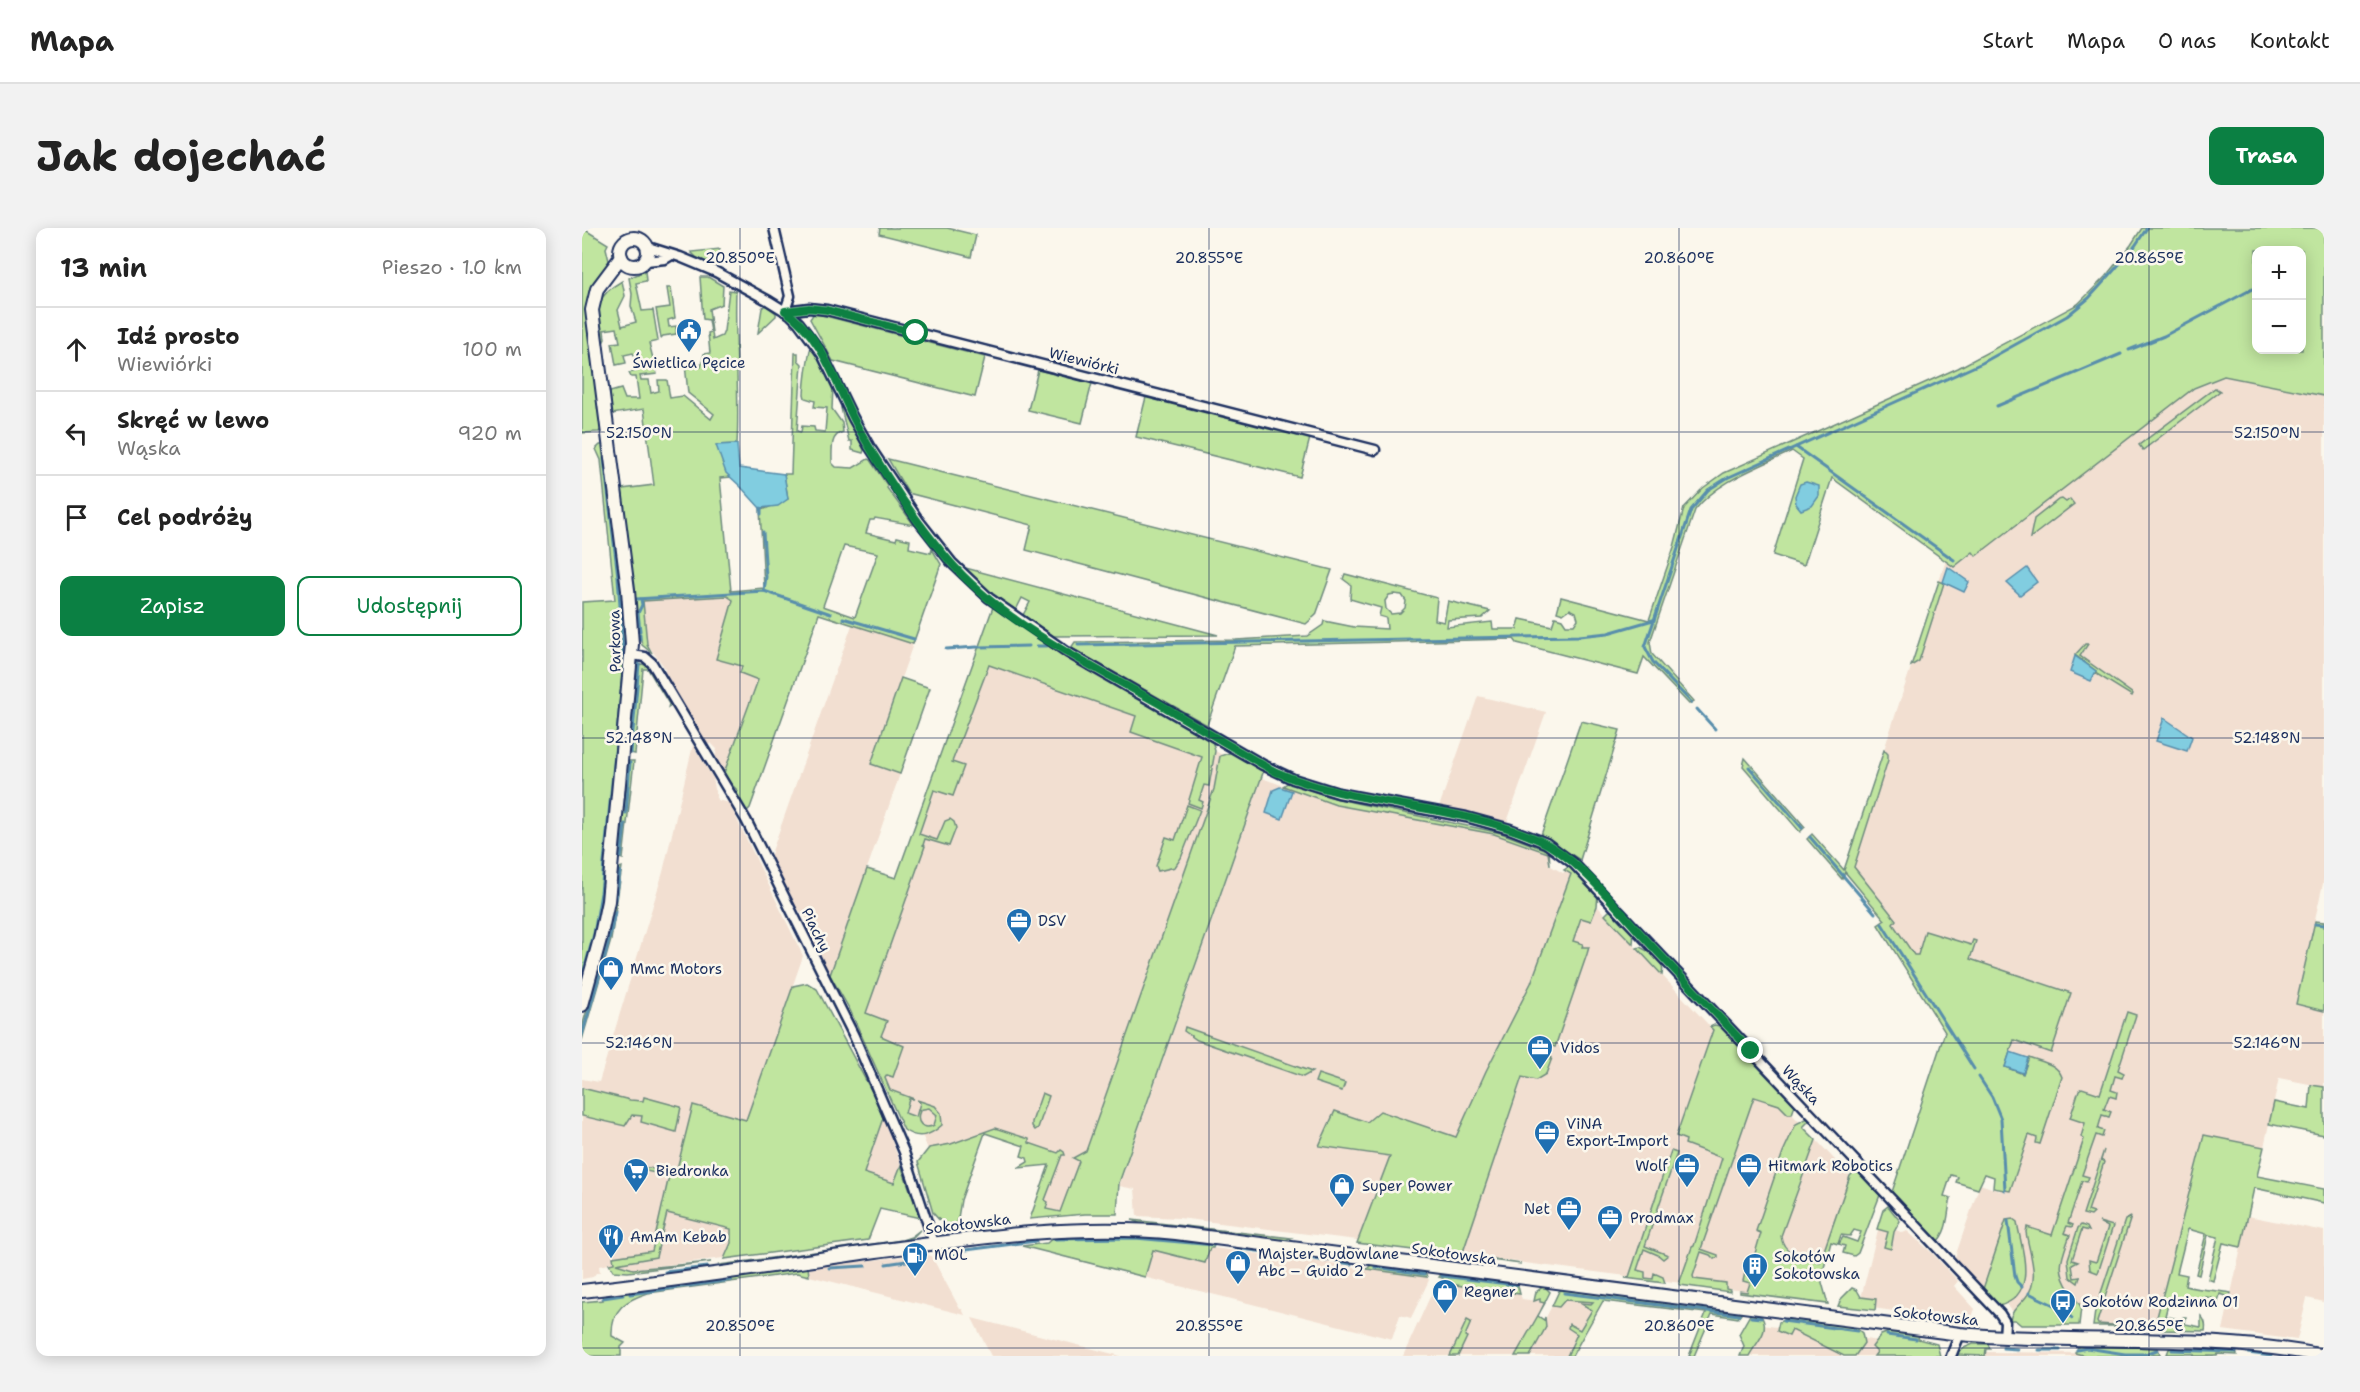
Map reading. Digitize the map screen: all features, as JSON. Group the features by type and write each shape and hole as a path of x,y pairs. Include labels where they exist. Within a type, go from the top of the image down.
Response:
{"street":[{"path":"648,228 641,239 623,244 624,261 639,266 646,261 665,259 670,256"},
{"path":"774,228 790,296 785,311"},
{"path":"641,239 649,254 646,261"},
{"name":"Wąska","path":"641,239 670,256 680,257 716,272 785,311 814,340 864,437 919,521 952,563 989,598 1067,652 1276,772 1310,785 1347,795 1492,824 1552,847 1574,864 2000,1314 2005,1322 2004,1338"},
{"name":"Parkowa","path":"582,1005 608,902 632,656 628,590 592,309 594,294 605,278 624,261"},
{"name":"Wiewiórki","path":"785,311 809,308 827,310 1375,450"},
{"name":"Piachy","path":"632,656 645,657 652,663 746,820 870,1071 904,1152 934,1243"},
{"name":"Sokołowska","path":"582,1291 698,1277 977,1237 1075,1229 1153,1230 1960,1334 2004,1338 2209,1341 2267,1346 2324,1356"},
{"path":"1951,1356 1960,1334"}],"shaded area":[{"path":"2224,376 2324,396 2324,879 2296,1004 2324,1011 2324,1087 2279,1078 2264,1147 2204,1135 2155,1324 2145,1324 2143,1327 2098,1324 2093,1322 2096,1312 2082,1308 2018,1317 2006,1304 1999,1306 1954,1260 1980,1184 2000,1191 2007,1137 1880,908 1846,866 1946,560 1955,567 2171,399"},
{"path":"727,596 733,600 716,659 742,666 741,673 758,679 723,776 714,762 717,749 711,743 704,744 665,674 665,668 647,644 643,601"},
{"name":"DSV","path":"993,607 1077,663 1212,740 1213,750 1223,755 1232,752 1067,1215 1030,1219 1052,1156 985,1133 929,1152 923,1137 903,1128 850,1010"},
{"path":"852,625 913,644 871,764 900,774 830,975 810,937 814,926 795,906 770,857"},
{"path":"1478,696 1546,712 1507,822 1439,807"},
{"path":"693,745 713,778 717,800 729,803 803,956 746,1121 693,1105 759,1235 807,1248 633,1269 614,1263 599,1266 600,1273 582,1279 582,1079 599,1082 663,872"},
{"path":"1262,778 1336,805 1494,834 1548,853 1549,865 1563,873 1565,871 1572,874 1530,985 1486,1071 1456,1138 1429,1252 1357,1243 1357,1240 1179,1218 1137,1216 1135,1189 1119,1186"},
{"path":"1585,893 1850,1176 1807,1299 1462,1255"},
{"path":"883,1118 901,1165 895,1183 864,1173"},
{"path":"1883,1210 1898,1226 1896,1230 1903,1233 1907,1231 1931,1252 1958,1281 1954,1286 1975,1309 1970,1322 1859,1306"},
{"path":"2248,1216 2324,1231 2324,1302 2307,1298 2297,1340 2223,1330"},
{"path":"1111,1240 1205,1263 1210,1248 1213,1248 1331,1263 1365,1271 1367,1269 1427,1277 1429,1280 1411,1318 1400,1315 1392,1339 1063,1257"},
{"path":"928,1254 932,1257 965,1315 809,1276 808,1267"},
{"path":"1442,1283 1520,1294 1522,1299 1545,1302 1515,1356 1403,1356 1434,1288"},
{"path":"1558,1294 1603,1301 1572,1356 1526,1356"},
{"path":"972,1318 1121,1356 991,1356"},
{"path":"1762,1325 1931,1348 1934,1356 1747,1356"},
{"path":"1985,1352 2081,1353 2086,1356 1964,1356"}],"green space":[{"path":"582,228 608,244 606,248 610,265 592,288 587,308 602,428 599,432 582,433"},
{"path":"880,228 947,228 976,235 971,257 879,234"},
{"path":"2142,228 2324,228 2324,396 2224,376 2194,388 1976,556 1973,552 1954,567 1832,478 1804,565 1773,555 1803,459 1792,451 1753,469 1727,483 1695,510 1650,642 1652,654 1694,701 1689,704 1644,657 1638,674 1517,643 1514,639 1235,646 1207,725 1071,648 1075,642 1236,640 1307,636 1323,625 1324,621 1354,627 1387,629 1386,618 1379,616 1381,608 1350,599 1351,585 1343,579 1345,574 1437,598 1435,620 1444,622 1448,601 1490,611 1482,618 1448,620 1447,627 1492,622 1493,629 1517,629 1520,619 1552,626 1555,617 1562,619 1566,625 1574,625 1578,619 1576,612 1570,609 1563,614 1557,612 1561,597 1649,620 1674,547 1684,508 1703,488 1724,473 1958,368 2078,304 2105,277","holes":["1389,595 1402,595 1406,601 1405,608 1400,613 1391,614 1386,609 1385,601"]},
{"path":"720,249 717,266 697,258 691,252"},
{"path":"645,271 646,281 636,283 642,311 653,310 658,341 649,343 657,374 640,376 641,380 649,380 651,393 659,391 658,380 667,380 670,398 683,396 711,419 714,414 688,393 685,364 701,367 704,354 710,353 708,333 711,332 709,320 703,319 700,277 708,277 723,286 722,304 709,309 713,340 722,336 724,331 729,290 736,291 737,444 717,445 731,477 720,478 731,591 764,588 760,508 765,509 788,499 784,474 791,474 795,353 798,353 798,360 802,364 797,431 801,432 802,426 814,427 815,431 825,432 827,408 814,407 815,401 805,398 804,394 810,350 813,349 833,387 832,409 842,423 843,432 836,436 833,444 832,463 836,467 853,468 870,460 914,525 875,518 870,520 866,533 896,540 897,537 910,540 909,548 931,553 932,549 941,564 913,644 819,614 750,808 746,812 735,795 737,790 724,773 758,680 740,673 742,666 716,659 733,600 727,596 643,601 647,644 652,653 642,645 640,635 638,635 622,489 654,485 644,409 612,414 610,392 621,389 625,399 639,399 636,377 631,377 629,373 637,371 634,359 636,358 633,353 624,355 626,363 616,365 612,343 620,342 617,328 604,330 603,343 599,315 601,300 605,294 622,281 625,296 618,310 622,326 636,322 631,306 632,294 629,278","holes":["844,546 878,553 855,617 823,606"]},
{"path":"667,288 671,288 675,318 668,320 669,327 676,326 676,334 661,338 656,309 670,307"},
{"path":"765,305 776,313 776,316 758,333 762,308"},
{"path":"814,313 985,357 975,397 833,361 810,319"},
{"path":"1038,370 1092,383 1082,423 1028,410"},
{"path":"2215,388 2220,391 2143,450 2139,445"},
{"path":"1146,397 1310,438 1300,477 1136,437"},
{"path":"841,408 864,450 863,453 852,450 852,441 849,441"},
{"path":"604,445 627,637 603,905 582,989 582,602 615,600 601,460 596,449"},
{"path":"888,459 1332,570 1316,615 1306,624 1026,550 1032,525 908,493"},
{"path":"2062,499 2066,502 2070,499 2074,504 2030,538 2034,519"},
{"path":"958,566 1218,635 1054,636 1023,615 1030,602 1022,598 1016,610 997,598"},
{"path":"1939,581 1944,583 1919,661 1911,666"},
{"path":"993,607 1077,663 1212,740 1215,751 1209,786 1204,785 1199,800 1203,802 1201,808 1188,803 1202,757 1131,732 1136,716 989,665 952,762 964,766 953,796 934,790 919,834 937,840 945,821 950,819 956,828 949,846 925,839 923,845 925,846 866,1013 887,1021 881,1036 904,1046 893,1077 887,1075 885,1078 890,1090 914,1099 909,1099 905,1113 916,1117 920,1103 917,1100 935,1106 941,1113 942,1125 933,1132 919,1136 904,1130 850,1010 830,975 867,869 896,878","holes":["929,1108 937,1115 934,1125 923,1126 919,1122 920,1111 918,1110"]},
{"path":"2085,644 2088,644 2080,656 2133,694 2132,696 2095,673 2096,671 2075,655"},
{"path":"643,664 650,668 671,706 668,708 669,704 648,669 643,669 635,754 630,753 638,665"},
{"path":"901,678 930,688 900,774 871,764"},
{"path":"1581,721 1620,730 1580,860 1541,835"},
{"path":"1884,750 1888,754 1888,760 1854,867 1896,920 1893,924 1914,955 1918,955 1925,931 1971,945 1973,940 1976,941 1970,959 2071,993 2051,1053 2014,1040 2005,1067 2023,1074 2029,1057 2053,1066 2060,1072 2062,1077 2040,1144 2036,1143 2037,1138 2029,1135 2010,1191 1993,1188 1994,1177 1985,1174 1978,1189 1956,1182 1958,1177 1951,1175 1944,1196 1951,1198 1947,1222 1936,1243 1891,1195 1945,1032 1878,925 1885,920 1845,872 1842,879 1807,839 1812,834 1844,870"},
{"path":"1232,752 1264,770 1119,1183 1117,1214 1085,1214 1030,1219 1049,1165 1018,1168 1028,1162 1027,1158 1021,1156 1024,1146 985,1133 961,1200 957,1224 943,1224 933,1213 918,1162 929,1148 951,1144 995,1128 1029,1139 1029,1143 1058,1153 1061,1150 1064,1152 1065,1155 1062,1155 1045,1200 1048,1202 1046,1209 1060,1212 1079,1161 1073,1158 1086,1151 1214,789 1220,756"},
{"path":"1745,758 1805,827 1800,832 1743,766"},
{"path":"629,761 634,761 623,859 619,858"},
{"path":"1289,782 1327,796 1356,803 1501,833 1549,851 1550,865 1548,853 1494,834 1336,805 1283,786"},
{"path":"1187,805 1200,810 1181,858 1175,867 1158,871 1156,866 1166,837 1175,840"},
{"path":"1570,866 1598,893 1597,906 1591,921 1581,918 1573,941 1583,944 1582,947 1589,947 1555,1047 1549,1045 1545,1055 1552,1058 1546,1074 1536,1080 1522,1077 1462,1255 1521,1264 1446,1254 1446,1252 1438,1251 1437,1253 1357,1243 1390,1156 1319,1146 1335,1111 1367,1122 1380,1111 1456,1137 1486,1071 1531,983 1571,874 1564,870"},
{"path":"622,867 611,940 582,1040 582,1027 606,944 619,868"},
{"path":"1609,911 1614,911 1634,932 1633,944 1605,915"},
{"path":"2315,921 2324,922 2324,1011 2296,1004"},
{"path":"1640,947 1660,961 1662,975 1637,948"},
{"path":"807,983 817,989 879,1105 883,1118 864,1173 894,1183 901,1165 920,1218 880,1209 868,1240 724,1259 731,1243 731,1229 667,1213 656,1257 616,1264 633,1269 711,1262 628,1272 613,1271 609,1264 614,1263 613,1257 652,1251 669,1176 637,1169 638,1166 676,1173 693,1105 746,1120 793,986"},
{"path":"2127,1012 2136,1015 2118,1070 2124,1073 2122,1078 2115,1076 2111,1090 2117,1092 2116,1098 2109,1096 2104,1109 2111,1112 2109,1117 2102,1115 2098,1129 2104,1131 2102,1137 2096,1135 2082,1175 2089,1177 2087,1182 2082,1181 2068,1223 2073,1225 2072,1227 2067,1226 2064,1233 2070,1235 2061,1270 2065,1283 2081,1307 2079,1325 2021,1325 2015,1320 2010,1320 2033,1282 2027,1227 2052,1235 2084,1139 2081,1137 2085,1123 2070,1118 2079,1090 2082,1088 2100,1094"},
{"path":"1714,1025 1725,1030 1795,1105 1792,1114 1788,1114 1779,1105 1754,1097 1701,1249 1718,1255 1718,1257 1714,1259 1701,1252 1694,1279 1726,1283 1726,1289 1730,1292 1679,1284 1694,1246 1722,1158 1685,1144 1686,1140 1676,1136 1713,1030 1710,1027"},
{"path":"1185,1027 1312,1072 1303,1077 1197,1040 1184,1031"},
{"path":"1318,1074 1345,1083 1342,1091 1315,1082"},
{"path":"2311,1085 2324,1087 2324,1135 2269,1124 2274,1102 2309,1109"},
{"path":"582,1088 630,1100 643,1101 644,1097 681,1107 676,1132 641,1122 642,1116 632,1115 625,1126 582,1116"},
{"path":"1042,1093 1049,1096 1038,1128 1035,1130 1032,1122"},
{"path":"1808,1118 1810,1120 1803,1127 1816,1140 1781,1236 1783,1242 1786,1248 1795,1255 1820,1262 1850,1176 1856,1170 1880,1195 1858,1253 1854,1256 1843,1253 1845,1246 1839,1244 1843,1237 1857,1242 1861,1232 1854,1230 1850,1236 1841,1235 1838,1244 1831,1242 1821,1279 1828,1304 1740,1293 1740,1291 1747,1292 1750,1283 1743,1281 1749,1256 1754,1257 1761,1233 1756,1231 1783,1152 1796,1124"},
{"path":"2204,1135 2264,1147 2257,1176 2324,1189 2324,1203 2254,1188 2241,1247 2223,1243 2213,1281 2208,1279 2218,1237 2208,1235 2199,1275 2196,1274 2206,1234 2188,1229 2177,1273 2187,1275 2185,1286 2231,1293 2230,1297 2220,1294 2217,1306 2211,1304 2212,1298 2206,1297 2206,1303 2201,1307 2170,1297 2165,1316 2182,1320 2186,1317 2185,1324 2201,1327 2201,1316 2205,1323 2205,1331 2161,1330 2164,1319 2157,1317"},
{"path":"2104,1150 2101,1160 2104,1162 2088,1211 2094,1213 2091,1216 2083,1214"},
{"path":"1671,1151 1677,1153 1645,1246 1668,1255 1663,1259 1644,1249 1637,1270 1645,1272 1645,1278 1653,1279 1654,1273 1663,1277 1665,1283 1625,1278 1629,1277"},
{"path":"1888,1206 1900,1221 1894,1232 1891,1249 1884,1247 1888,1232 1877,1229 1883,1210"},
{"path":"2131,1217 2097,1322 2098,1324 2143,1327 2145,1324 2143,1330 2118,1326 2093,1326 2095,1311 2125,1220"},
{"path":"2013,1219 2017,1222 2024,1258 2024,1282 2019,1292 2011,1300 1999,1306 1983,1289 2006,1220"},
{"path":"1132,1220 1291,1238 1284,1241 1143,1225"},
{"path":"2099,1222 2113,1226 2098,1273 2090,1270 2089,1260 2096,1262 2108,1227"},
{"path":"2081,1225 2087,1227 2089,1231 2082,1229 2072,1260 2078,1262 2072,1265 2074,1278 2080,1277 2078,1283 2070,1277 2068,1259"},
{"path":"920,1230 913,1237 899,1242 727,1268 720,1265 902,1240"},
{"path":"1118,1234 1175,1238 1214,1244 1213,1248 1210,1248 1205,1263 1153,1250 1145,1277 1022,1246 1047,1243 1055,1236"},
{"path":"1373,1263 1424,1269 1427,1277 1367,1269"},
{"path":"808,1267 809,1276 797,1273 648,1293 640,1296 621,1307 614,1319 612,1336 625,1343 621,1347 621,1356 582,1356 582,1302 603,1300 602,1295"},
{"path":"1443,1272 1517,1282 1520,1294 1442,1283 1443,1278 1439,1277"},
{"path":"1544,1286 1550,1292 1545,1303 1540,1302 1540,1299 1534,1301 1536,1292"},
{"path":"1852,1288 1857,1290 1861,1297 1876,1299 1875,1310 1838,1306 1841,1299"},
{"path":"1565,1289 1740,1311 1741,1314 1738,1318 1712,1314 1694,1356 1689,1356 1706,1313 1603,1301 1572,1356 1567,1356 1577,1334 1568,1328 1569,1324 1580,1330 1592,1310 1580,1303 1591,1304 1593,1302 1565,1300 1559,1307 1552,1306 1559,1291"},
{"path":"1751,1313 1762,1317 1763,1333 1749,1356 1740,1356 1744,1346 1739,1334"},
{"path":"1538,1316 1544,1320 1545,1317 1546,1327 1530,1356 1515,1356"},
{"path":"1788,1318 1854,1326 1862,1333 1864,1343 1855,1356 1844,1356 1792,1330 1789,1336 1777,1331 1779,1322"},
{"path":"1467,1320 1471,1322 1465,1336 1467,1337 1458,1356 1450,1356"},
{"path":"1892,1331 1919,1335 1918,1339 1937,1344 1940,1356 1874,1356 1877,1352 1872,1347 1881,1335"},
{"path":"1973,1344 1988,1344 1990,1349 1986,1349 1985,1356 1957,1355 1964,1348"},
{"path":"2079,1345 2158,1348 2160,1354 2086,1356 2075,1353"},
{"path":"2174,1346 2236,1349 2237,1355 2167,1354"}],"water":[{"path":"737,444 739,468 784,474 788,499 778,506 760,508 726,473 716,445"},
{"path":"1806,482 1819,486 1819,496 1812,506 1801,510 1796,504 1795,496 1800,484"},
{"path":"1948,567 1969,582 1964,592 1943,582"},
{"path":"2027,568 2037,582 2020,595 2007,583"},
{"path":"2075,656 2096,671 2091,681 2070,672"},
{"path":"2164,718 2192,737 2187,751 2156,741"},
{"path":"1280,787 1292,791 1282,819 1266,813 1273,790"},
{"path":"2010,1052 2028,1058 2023,1073 2005,1067"}],"waterway":[{"path":"1691,702 1653,662 1645,647 1691,510 1708,490 1727,478 1982,363 2067,316 2089,298 2135,246 2147,228"},
{"path":"2129,350 2164,336 2252,289"},
{"path":"1997,406 2121,354"},
{"path":"1796,447 1954,560"},
{"path":"582,978 594,934 601,893 624,664 618,577 604,458"},
{"path":"761,508 761,514"},
{"path":"763,532 766,577 764,591"},
{"path":"636,599 764,591 831,614"},
{"path":"640,631 638,613 642,605 641,599"},
{"path":"843,618 914,639"},
{"path":"1078,645 1579,636 1608,633 1653,620"},
{"path":"640,634 640,639"},
{"path":"979,647 1029,646"},
{"path":"1037,646 1047,646"},
{"path":"946,649 977,647"},
{"path":"631,753 639,664"},
{"path":"1697,709 1715,729"},
{"path":"626,813 630,763"},
{"path":"1749,767 1802,828"},
{"path":"621,857 625,824"},
{"path":"1810,837 1875,913"},
{"path":"616,899 620,871"},
{"path":"582,1035 606,953 615,912"},
{"path":"1882,924 1974,1069"},
{"path":"2315,924 2324,925"},
{"path":"1979,1077 1992,1097 2001,1119 2005,1190"},
{"path":"2008,1221 2015,1276 2022,1287"},
{"path":"1053,1239 1135,1238 1214,1245"},
{"path":"949,1256 966,1250 1036,1241"},
{"path":"1234,1248 1281,1254"},
{"path":"1297,1256 1326,1261"},
{"path":"886,1264 920,1259"},
{"path":"1338,1262 1351,1264"},
{"path":"829,1268 865,1266"},
{"path":"665,1272 708,1267"},
{"path":"1375,1267 1424,1274"},
{"path":"1442,1276 1516,1285"},
{"path":"630,1294 731,1280"},
{"path":"1564,1293 1739,1315"},
{"path":"2029,1293 2037,1297"},
{"path":"603,1298 623,1295"},
{"path":"2037,1297 2062,1309 2072,1318"},
{"path":"1751,1317 1761,1318"},
{"path":"1783,1321 1857,1331"},
{"path":"1887,1335 1916,1339"},
{"path":"2003,1348 2017,1349"},
{"path":"2077,1350 2087,1348 2127,1356"},
{"path":"2039,1350 2060,1350"},
{"path":"2126,1354 2145,1354 2157,1350"},
{"path":"2172,1350 2236,1352"},
{"path":"2248,1353 2271,1356"}],"place":[{"name":"Świetlica Pęcice","path":"689,354"},
{"name":"DSV","path":"1019,944"},
{"name":"Mmc Motors","path":"611,992"},
{"name":"Vidos","path":"1540,1071"},
{"name":"ViNA Export-Import","path":"1547,1156"},
{"name":"Wolf","path":"1687,1189"},
{"name":"Hitmark Robotics","path":"1749,1189"},
{"name":"Biedronka","path":"636,1194"},
{"name":"Super Power","path":"1342,1209"},
{"name":"Net","path":"1569,1232"},
{"name":"Prodmax","path":"1610,1241"},
{"name":"AmAm Kebab","path":"611,1260"},
{"name":"MOL","path":"915,1278"},
{"name":"Majster Budowlane Abc – Guido 2","path":"1238,1286"},
{"name":"Sokołów Sokołowska","path":"1755,1289"},
{"name":"Regner","path":"1445,1315"},
{"name":"Sokołów Rodzinna 01","path":"2063,1325"}],"route":[{"path":"916,333 827,310 809,308 785,311 814,340 861,432 930,537 977,588 1001,607 1083,662 1276,772 1338,793 1466,817 1546,843 1574,864 1609,899 1751,1051"}]}
